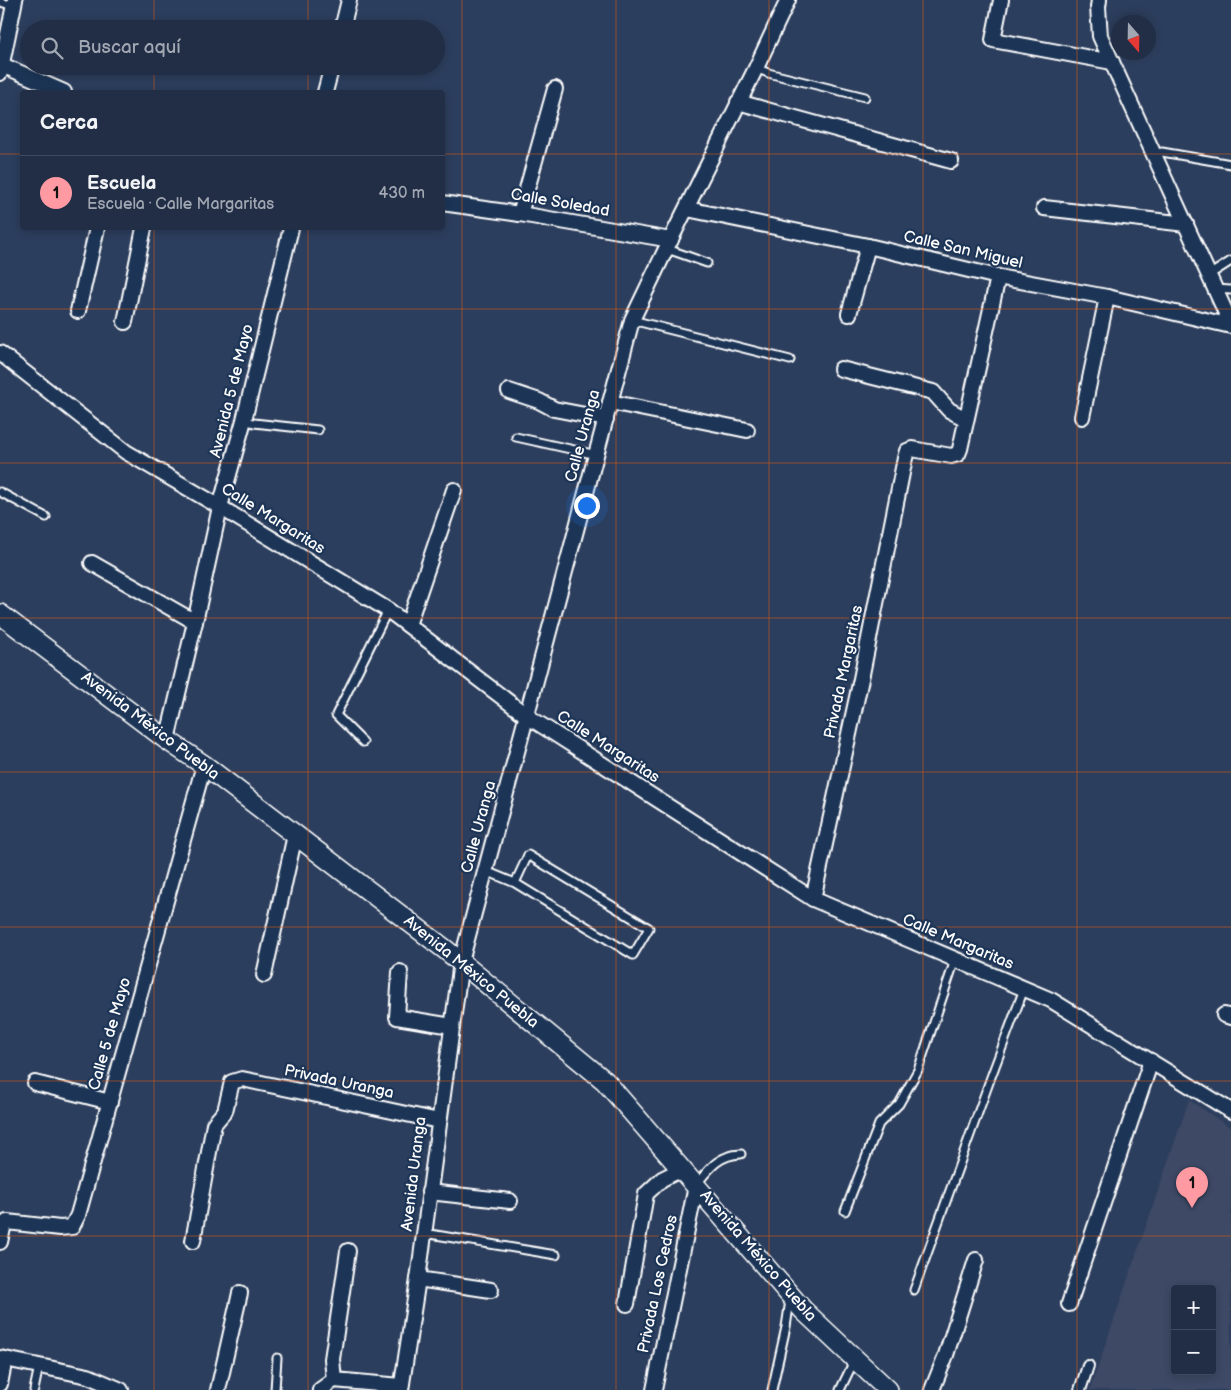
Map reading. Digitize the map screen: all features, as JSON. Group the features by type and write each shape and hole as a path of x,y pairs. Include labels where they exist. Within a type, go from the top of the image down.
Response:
{"main road":[{"name":"Avenida México Puebla","path":"0,614 167,740 204,765 461,962 605,1081 803,1310 888,1390"}],"street":[{"path":"344,20 349,0"},
{"name":"Calle Uranga","path":"461,962 632,320 788,0"},
{"path":"1001,0 993,40 1112,62"},
{"name":"Calle San Miguel","path":"687,209 868,246 998,277 1107,297 1231,325 1224,295 1209,275 1100,36 1099,0"},
{"path":"15,3 1,69 59,90"},
{"path":"326,90 330,75"},
{"path":"520,214 555,89"},
{"path":"738,102 951,161"},
{"name":"Calle Soledad","path":"445,203 520,214 668,245"},
{"path":"1044,208 1186,224"},
{"path":"78,311 97,230"},
{"path":"125,322 144,230"},
{"name":"Avenida 5 de Mayo","path":"167,740 220,507 244,420 291,230"},
{"path":"849,314 868,246"},
{"path":"841,369 933,392 949,410 966,419 998,277"},
{"path":"1082,417 1107,297"},
{"name":"Calle Margaritas","path":"0,353 126,452 388,610 527,716 813,899 1051,1000 1231,1111"},
{"path":"509,391 539,401 554,409 606,419"},
{"path":"610,402 747,430"},
{"name":"Privada Margaritas","path":"813,899 861,679 907,452 912,449 951,456 958,454 966,419"},
{"path":"408,625 454,490"},
{"path":"92,562 195,622"},
{"name":"Calle 5 de Mayo","path":"0,1242 3,1228 7,1222 60,1228 72,1227 78,1215 204,765"},
{"path":"264,975 295,835"},
{"name":"Avenida Uranga","path":"401,1388 418,1279 461,962"},
{"path":"400,972 397,1017 452,1026"},
{"path":"1069,1304 1151,1060"},
{"name":"Privada Uranga","path":"194,1241 214,1124 225,1112 232,1082 242,1078 438,1121"},
{"path":"35,1083 110,1102"},
{"path":"627,1304 646,1194 662,1179 682,1169"},
{"name":"Privada Los Cedros","path":"654,1390 696,1186"},
{"path":"429,1192 510,1201"},
{"path":"334,1380 332,1359 348,1251"},
{"path":"932,1390 946,1355 976,1260"},
{"path":"418,1279 491,1290"},
{"path":"218,1390 240,1294"},
{"path":"0,1384 3,1359 88,1376 121,1390"},
{"path":"1080,1390 1088,1366"},
{"path":"320,1390 334,1380 401,1388"}],"lane":[{"path":"0,2 15,3"},
{"path":"756,68 768,73 865,97"},
{"path":"1154,154 1162,152 1231,164"},
{"path":"668,245 673,251 707,263"},
{"path":"1209,275 1231,261"},
{"path":"632,320 790,360"},
{"path":"244,420 254,423 318,430"},
{"path":"516,437 596,454"},
{"path":"0,492 46,517"},
{"path":"363,742 336,715 388,610"},
{"path":"486,871 515,883 632,955 649,928 528,855 515,883"},
{"path":"845,1211 879,1124 899,1104 918,1070 955,960"},
{"path":"914,1290 1024,989"},
{"path":"696,1186 715,1164 730,1154 741,1154"},
{"path":"424,1233 556,1255"},
{"path":"772,1390 791,1296"},
{"path":"276,1358 276,1390"},
{"path":"840,1390 855,1359"},
{"path":"34,1390 39,1366"}],"shaded area":[{"path":"1189,1100 1231,1128 1231,1390 1090,1390"}],"place":[{"name":"Escuela","path":"1192,1208"}]}
